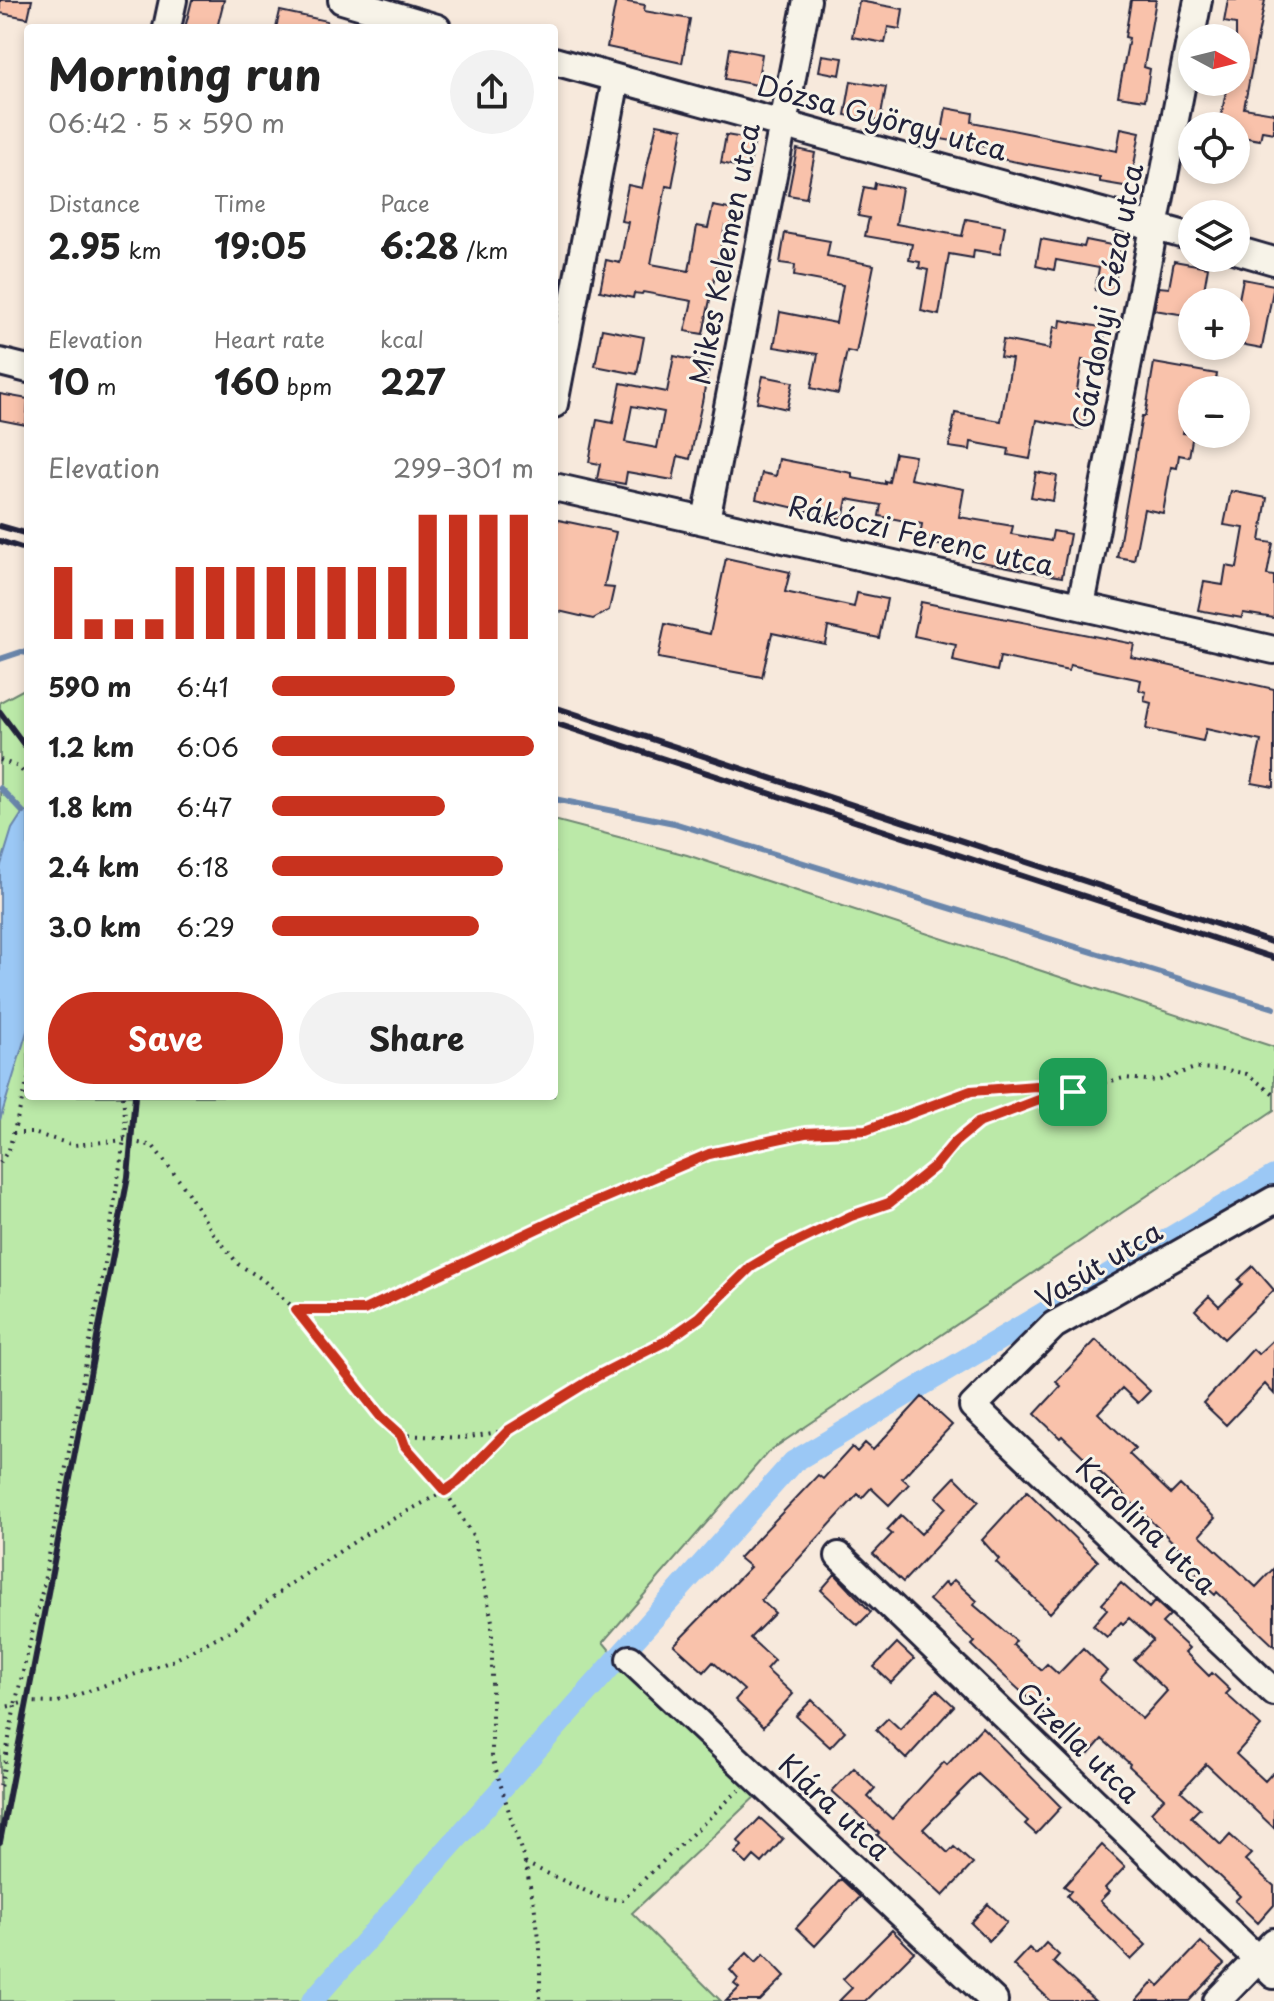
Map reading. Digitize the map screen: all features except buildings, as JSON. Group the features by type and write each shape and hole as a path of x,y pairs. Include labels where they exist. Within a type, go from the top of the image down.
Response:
{"street":[{"path":"168,24 173,0"},
{"path":"342,0 410,16"},
{"name":"Mikes Kelemen utca","path":"706,520 807,0"},
{"name":"Gárdonyi Géza utca","path":"1081,605 1198,0"},
{"name":"Dózsa György utca","path":"558,62 1178,233"},
{"path":"558,383 616,79"},
{"path":"1250,254 1274,261"},
{"path":"0,362 24,368"},
{"name":"Rákóczi Ferenc utca","path":"558,488 1274,650"},
{"name":"Vasút utca","path":"973,1406 1054,1325 1274,1200"},
{"name":"Karolina utca","path":"973,1406 1274,1692"},
{"name":"Gizella utca","path":"839,1556 1268,1959"},
{"name":"Klára utca","path":"630,1659 994,2001"},
{"path":"1217,2001 1268,1959"}],"path":[{"path":"0,760 19,767 24,773"},
{"path":"0,1708 26,1702 55,1703 172,1661 235,1628 286,1587 369,1532 458,1482 509,1430 599,1375 666,1341 700,1317 751,1267 851,1216 889,1203 935,1166 955,1142 978,1123 1047,1097 1124,1078 1157,1081 1195,1068 1247,1074 1274,1094"},
{"path":"296,1310 364,1310 579,1209 709,1154 805,1133 866,1130 971,1091 1036,1086 1073,1092"},
{"path":"0,1163 9,1149 24,1093"},
{"path":"0,1788 15,1705 42,1592 106,1258 126,1126 123,1100"},
{"path":"13,1133 33,1133 74,1145 124,1140 153,1146 238,1264 262,1279 296,1310 445,1491 474,1537 492,1621 492,1757 525,1863 540,1944 540,2001"},
{"path":"401,1435 464,1438 509,1430"},
{"path":"525,1863 601,1898 622,1900 730,1800 753,1774"}],"green space":[{"path":"24,689 24,1100 558,1100 558,821 687,855 1274,1047 1274,1110 768,1452 603,1642 618,1660 759,1793 632,1913 721,2001 0,2001 0,702"}],"water":[{"path":"24,812 24,1041 0,1120 0,868 12,829"}],"waterway":[{"path":"0,659 24,652"},
{"path":"0,788 23,812"},
{"path":"558,800 674,823 1274,1008"},
{"path":"312,2001 793,1462 1274,1176"}],"railway":[{"path":"0,526 24,533"},
{"path":"0,541 24,549"},
{"path":"558,708 1274,943"},
{"path":"0,712 24,745"},
{"path":"558,724 1274,958"},
{"path":"0,1842 128,1177 135,1100"}],"route":[{"path":"1036,1086 1073,1092 1047,1097 978,1123 955,1142 935,1166 889,1203 851,1216 751,1267 700,1317 666,1341 599,1375 509,1430 458,1482 445,1491 422,1467 405,1446 401,1435 381,1417 296,1310 364,1310 579,1209 709,1154 805,1133 866,1130 971,1091 1036,1086"}]}
